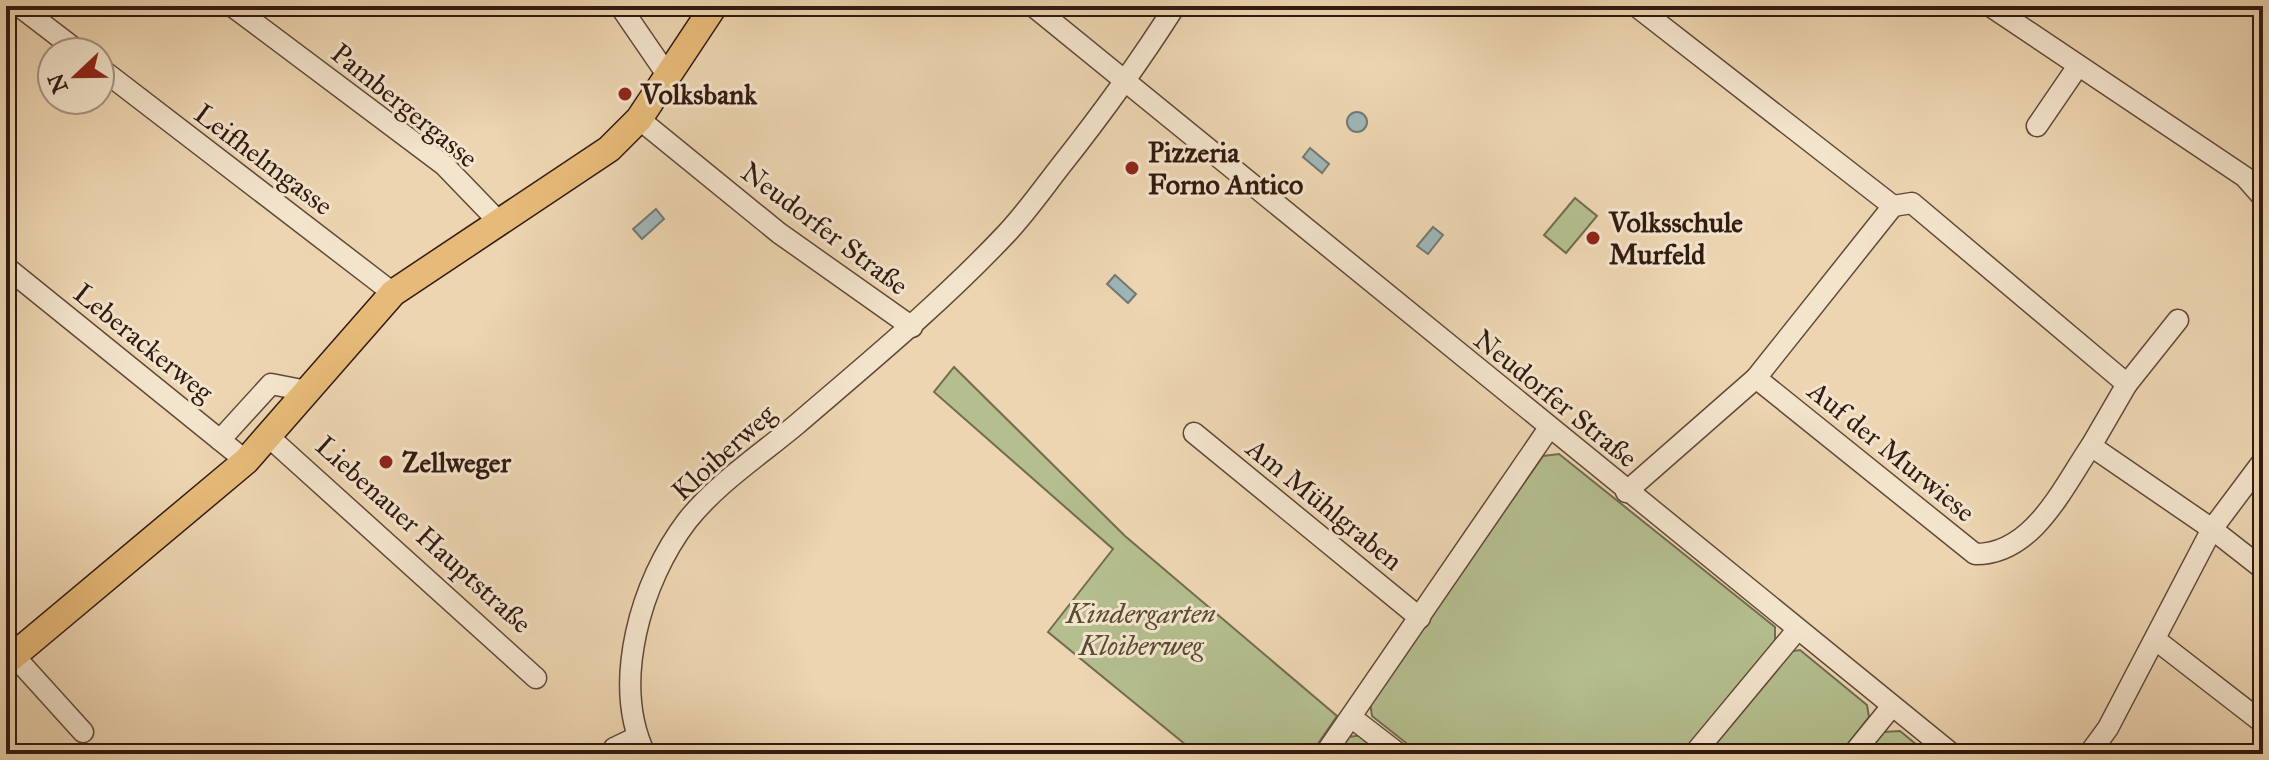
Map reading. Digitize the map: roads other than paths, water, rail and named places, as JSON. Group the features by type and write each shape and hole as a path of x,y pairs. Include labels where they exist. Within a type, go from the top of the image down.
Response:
{"main road":[{"name":"Liebenauer Hauptstraße","path":"9,654 246,461 393,293 594,162 639,119 714,6"}],"street":[{"path":"19,6 58,36"},
{"name":"Pambergergasse","path":"232,6 444,165 500,223"},
{"path":"620,6 668,76"},
{"path":"1033,6 1127,83"},
{"name":"Neudorfer Straße","path":"639,119 779,233 912,327 1008,232 1127,83 1175,6"},
{"path":"1636,6 1893,206"},
{"path":"1990,6 2245,177 2261,195"},
{"path":"2037,126 2078,66"},
{"name":"Leifhelmgasse","path":"116,80 393,293"},
{"name":"Neudorfer Straße","path":"1127,83 1626,492 1952,754"},
{"path":"1626,492 1756,378 1893,206 1912,203 2127,384"},
{"name":"Leberackerweg","path":"6,267 246,461"},
{"name":"Auf der Murwiese","path":"1756,378 1975,554 2005,548 2034,530 2091,446 2127,384 2178,320"},
{"name":"Kloiberweg","path":"641,746 629,689 637,632 662,559 685,524 738,474 912,327"},
{"path":"220,440 271,384 307,391"},
{"path":"1325,754 1549,428"},
{"name":"Am Mühlgraben","path":"1194,433 1420,618"},
{"name":"Liebenauer Hauptstraße","path":"269,437 536,678"},
{"path":"2091,446 2212,529 2263,569"},
{"path":"2089,754 2108,728 2212,529 2263,461"},
{"path":"1694,754 1797,630"},
{"path":"2156,640 2263,723"},
{"path":"9,654 83,732"},
{"path":"1853,754 1892,706"},
{"path":"1351,717 1399,754"},
{"path":"614,748 641,746"}],"water":[{"path":"1357,112 1364,115 1367,122 1364,129 1357,132 1350,129 1347,122 1350,115"},
{"path":"1310,148 1329,164 1322,173 1303,157"},
{"path":"656,209 664,219 642,239 633,229"},
{"path":"1433,227 1443,235 1428,254 1417,246"},
{"path":"1115,275 1136,294 1128,303 1107,284"}],"place":[{"name":"Volksbank","path":"625,94"},
{"name":"Pizzeria Forno Antico","path":"1132,168"},
{"name":"Volksschule Murfeld","path":"1593,238"},
{"name":"Zellweger","path":"386,462"}],"park label":[{"name":"Kindergarten Kloiberweg","path":"1141,629"}]}
